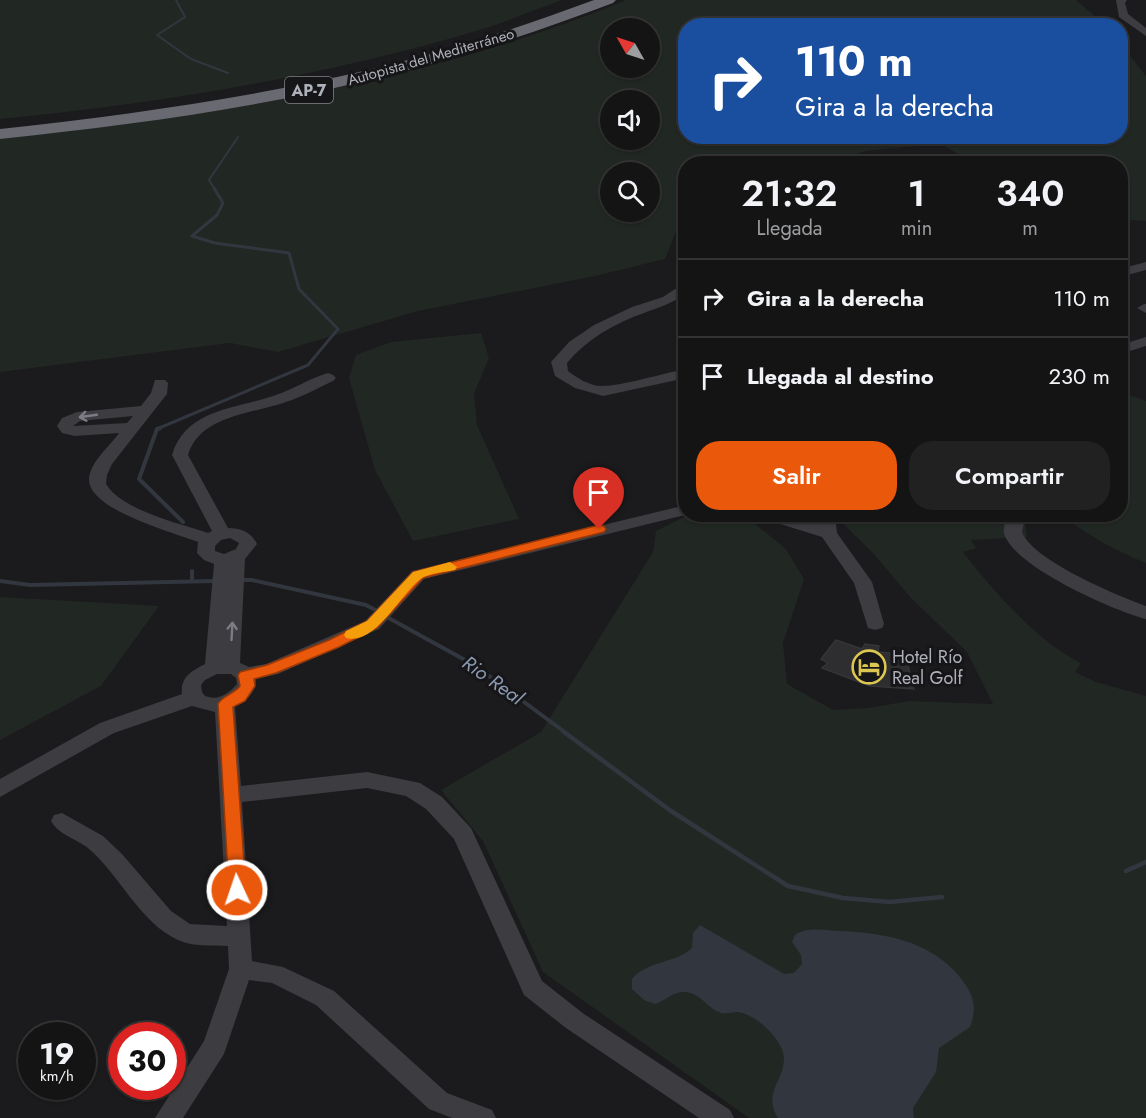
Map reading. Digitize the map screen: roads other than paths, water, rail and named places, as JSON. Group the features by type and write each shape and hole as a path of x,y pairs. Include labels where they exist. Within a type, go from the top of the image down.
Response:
{"highway":[{"name":"Autopista del Mediterráneo","path":"0,124 159,106 306,80 398,59 462,41 580,0"},
{"name":"Autopista del Mediterráneo","path":"0,134 160,116 311,89 473,48 608,0"}],"street":[{"path":"1122,0 1120,2 1123,15 1127,18"},
{"path":"1128,19 1146,33"},
{"path":"1128,271 1146,266"},
{"path":"678,292 668,300 637,310 599,328 574,345 559,362 560,373 572,382 591,390 603,391 678,375"},
{"path":"1128,347 1146,341"},
{"path":"216,537 180,455 181,445 187,435 206,421 281,399 328,378"},
{"path":"160,383 159,394 98,473 98,482 103,494 117,504 216,537 237,534 246,540 246,549 229,565 226,596 230,670 247,686 240,697 225,704 212,706 201,704 192,698 189,691 195,677 230,670 271,669 334,643 372,625 394,598 418,575 678,512"},
{"path":"131,428 75,431 65,426 68,421 77,417 146,410"},
{"path":"1014,522 1013,533 1022,546 1067,580 1146,613"},
{"path":"827,524 863,582 875,624"},
{"path":"216,537 206,544 206,553 229,565"},
{"path":"0,789 107,728 192,698"},
{"path":"168,1118 214,1046 242,969 225,704"},
{"path":"232,795 367,780 411,789 434,803 463,834 533,988 575,1021 721,1118"},
{"path":"62,821 102,848 141,894 171,923 186,933 240,937"},
{"path":"242,969 275,974 325,998 438,1101 483,1118"}],"waterway":[{"path":"176,0 185,17 157,35 191,59 228,73"},
{"path":"215,190 209,180 238,137"},
{"path":"157,429 308,365 338,329 299,289 289,253 215,243 192,236 217,215 223,203 214,188"},
{"path":"157,429 139,479 183,522"},
{"path":"192,571 192,581"},
{"name":"Rio Real","path":"240,580 252,580 366,605 379,612"},
{"name":"Rio Real","path":"0,581 30,585 215,581"},
{"name":"Rio Real","path":"385,616 474,665 566,733"},
{"name":"Rio Real","path":"564,732 671,811 788,886 843,898 890,902 942,897"},
{"name":"Rio Real","path":"1126,871 1146,862"}],"place":[{"name":"Hotel Río Real Golf","path":"869,667"}]}
